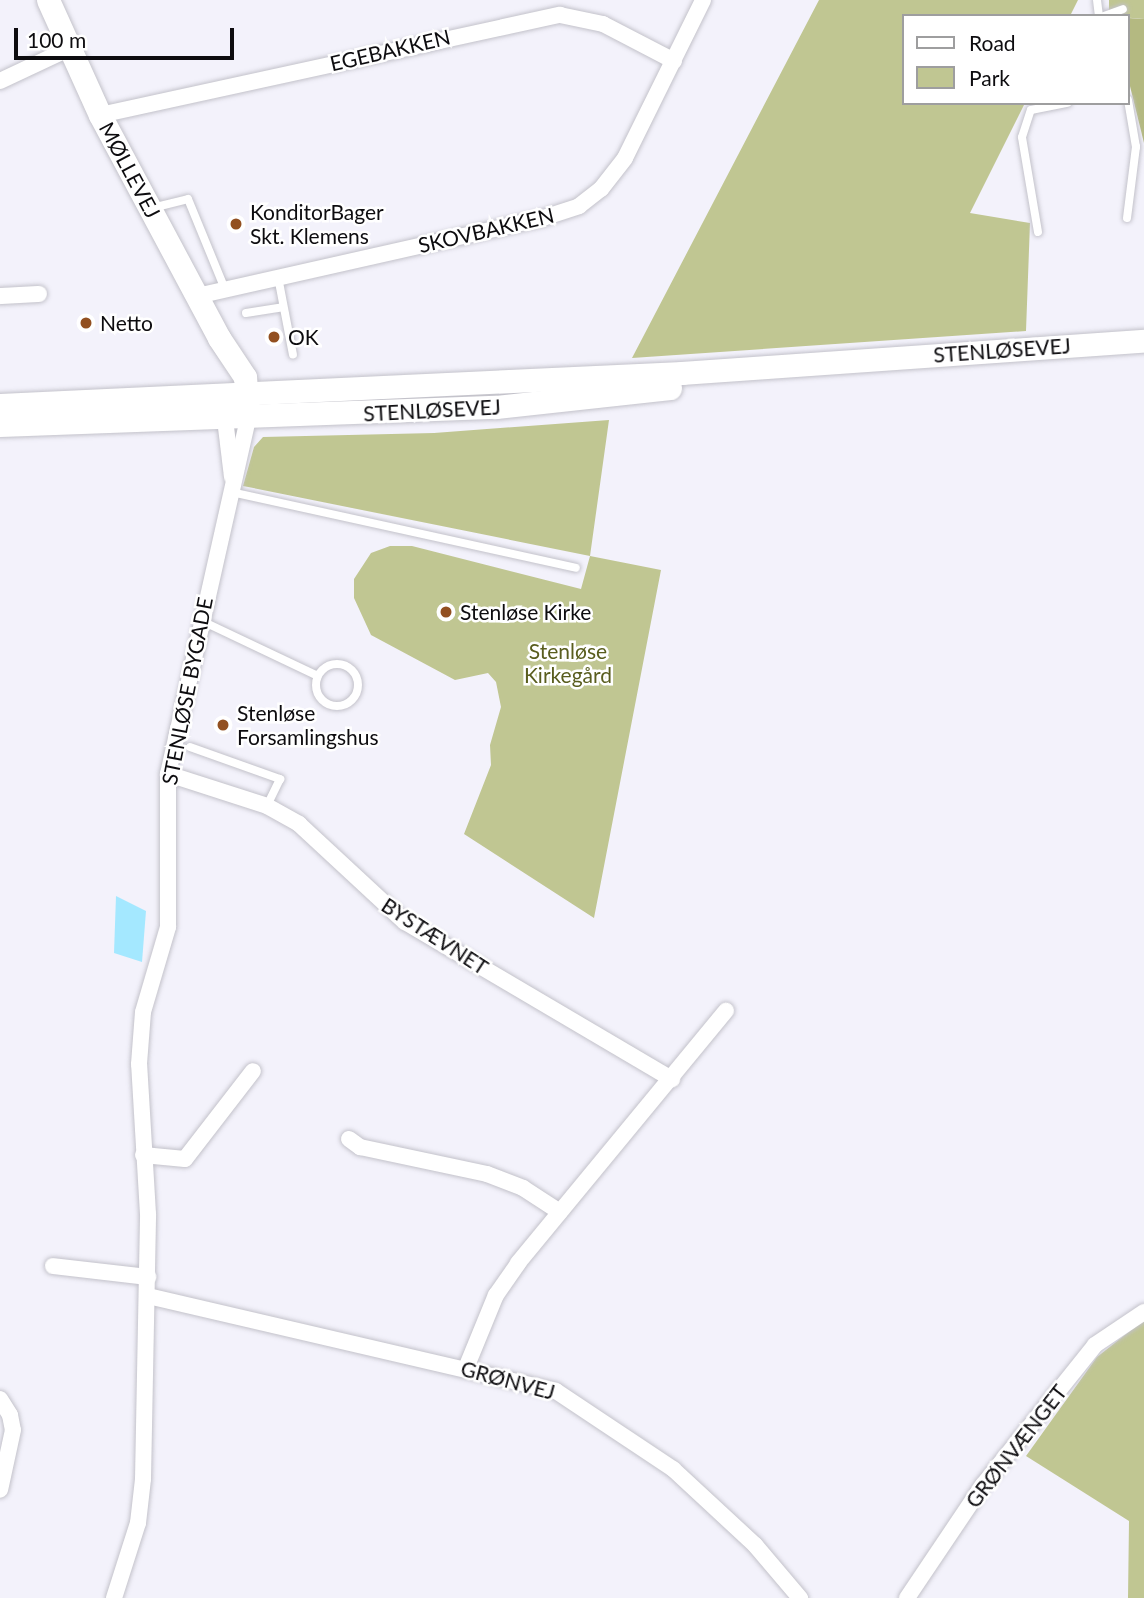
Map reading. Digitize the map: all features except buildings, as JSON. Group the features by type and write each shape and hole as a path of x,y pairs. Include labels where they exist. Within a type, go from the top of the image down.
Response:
{"street":[{"name":"MØLLEVEJ","path":"48,0 100,115 219,338 236,408"},
{"name":"SKOVBAKKEN","path":"197,296 543,218 579,206 601,189 625,158 704,0"},
{"name":"EGEBAKKEN","path":"100,115 560,15 603,24 674,61"},
{"path":"0,81 70,48"},
{"path":"0,296 39,294"},
{"name":"STENLØSEVEJ","path":"0,425 1144,341"},
{"name":"STENLØSEVEJ","path":"0,405 236,408"},
{"name":"STENLØSE BYGADE","path":"230,484 236,408"},
{"name":"STENLØSE BYGADE","path":"114,1598 138,1523 143,1479 148,1277 139,1064 143,1012 167,928 171,892 165,840 168,774 230,484 246,439 236,408"},
{"name":"BYSTÆVNET","path":"168,774 267,806 299,824 405,922 671,1079"},
{"path":"466,1368 496,1295 560,1212 726,1011"},
{"path":"144,1155 186,1159 253,1071"},
{"path":"349,1139 360,1147 487,1174 523,1188 560,1212"},
{"path":"53,1266 148,1277"},
{"name":"GRØNVEJ","path":"148,1296 556,1391 601,1417 673,1469 755,1545 800,1598"},
{"name":"GRØNVÆNGET","path":"907,1598 983,1485 1095,1345 1144,1312"},
{"path":"0,1399 10,1415 13,1430 0,1490"}],"lane":[{"path":"1108,14 1124,9"},
{"path":"1038,232 1022,137 1031,110 1057,105"},
{"path":"1127,218 1136,146 1129,105"},
{"path":"150,209 188,199 225,289"},
{"path":"278,277 293,355"},
{"path":"246,313 283,307"},
{"path":"230,484 576,568"},
{"path":"200,620 318,676"},
{"path":"331,664 348,666 358,680 356,696 343,706 327,704 317,692 318,676 331,664"},
{"path":"190,747 280,779 267,806"}],"green space":[{"path":"819,0 1078,0 1071,14 902,14 902,105 1024,105 970,213 1030,223 1026,331 632,358"},
{"path":"1109,0 1144,0 1144,19 1130,18 1130,14 1109,14"},
{"path":"1130,18 1144,19 1144,143 1130,86"},
{"path":"609,420 590,556 243,486 254,447 263,437 434,433"},
{"name":"Stenløse Kirkegård","path":"390,546 412,546 581,589 590,556 661,570 594,918 464,834 491,765 490,745 501,707 496,682 488,673 455,680 371,635 354,598 354,579 371,553"},
{"path":"1144,1320 1144,1598 1128,1598 1129,1521 1026,1456 1097,1357"}],"water":[{"path":"116,896 146,911 142,962 114,953"}],"place":[{"name":"KonditorBager Skt. Klemens","path":"236,224"},
{"name":"Netto","path":"86,323"},
{"name":"OK","path":"274,337"},
{"name":"Stenløse Kirke","path":"446,612"},
{"name":"Stenløse Forsamlingshus","path":"223,725"}]}
